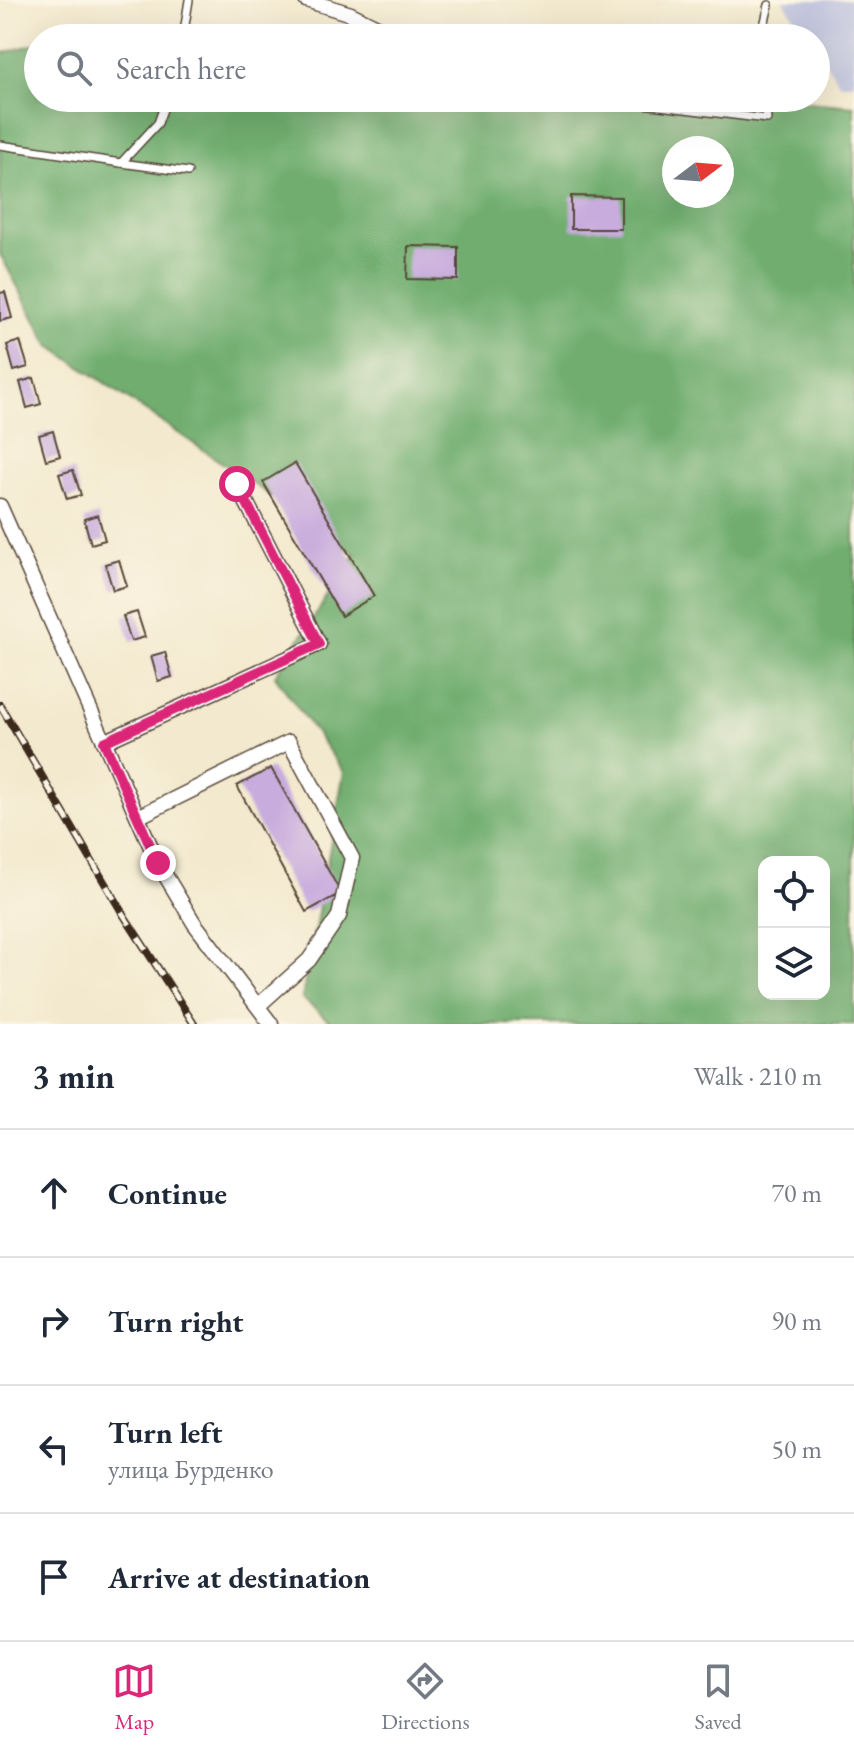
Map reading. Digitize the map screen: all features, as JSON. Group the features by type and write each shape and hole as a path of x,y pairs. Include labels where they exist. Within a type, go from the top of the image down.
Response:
{"street":[{"path":"306,0 351,14 371,24"},
{"path":"104,742 319,644 237,484"},
{"path":"0,506 158,863 194,923 271,1024"},
{"path":"138,817 289,742 352,858 339,916 309,960 258,1006"}],"lane":[{"path":"185,24 189,0"},
{"path":"764,24 769,5"},
{"path":"121,163 158,123 162,112"},
{"path":"709,112 767,119 766,112"},
{"path":"0,145 188,172"}],"shaded area":[{"path":"783,0 854,0 854,84 840,84 830,69 830,24 799,24"}],"green space":[{"path":"24,47 24,112 830,112 830,104 854,106 854,1024 333,1024 302,998 344,772 275,676 356,554 49,345 0,254 0,54"}],"building":[{"path":"571,196 621,197 621,229 571,229"},
{"path":"408,246 458,247 458,280 407,279"},
{"path":"5,292 12,318 0,321 0,293"},
{"path":"20,341 28,367 14,371 7,345"},
{"path":"34,378 41,404 27,408 20,382"},
{"path":"53,431 60,456 46,460 39,435"},
{"path":"295,463 374,596 341,616 263,482"},
{"path":"73,470 81,495 67,499 59,474"},
{"path":"98,515 105,540 91,544 84,519"},
{"path":"119,560 127,586 113,590 105,564"},
{"path":"137,612 145,637 131,641 123,616"},
{"path":"165,652 172,677 158,681 151,656"},
{"path":"271,768 341,893 306,912 237,786"}],"railway":[{"path":"0,705 123,914 194,1024"}],"route":[{"path":"158,863 104,742 319,644 237,484"}]}
